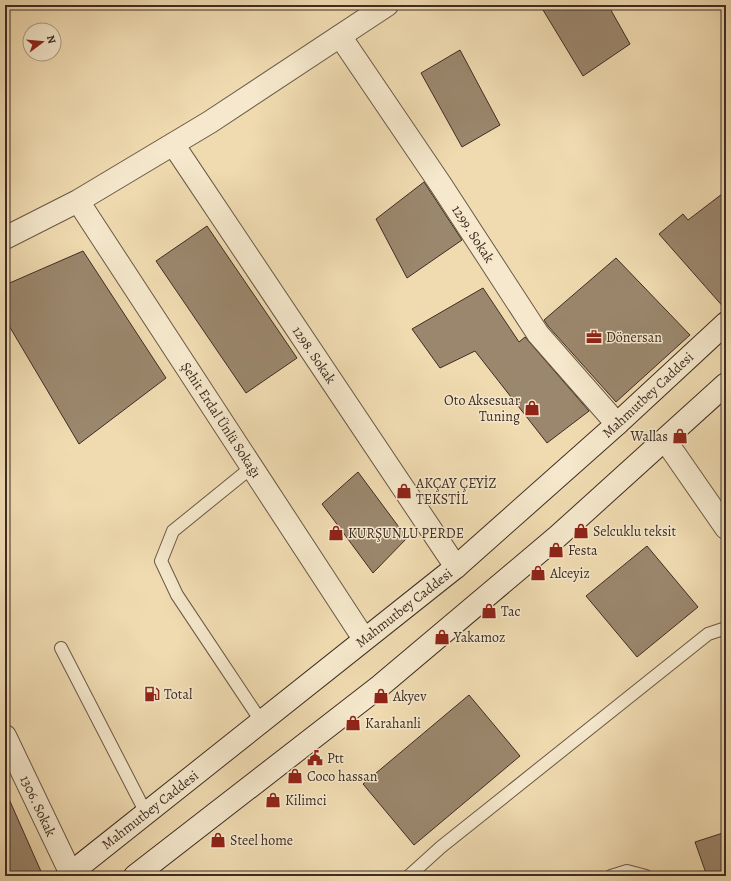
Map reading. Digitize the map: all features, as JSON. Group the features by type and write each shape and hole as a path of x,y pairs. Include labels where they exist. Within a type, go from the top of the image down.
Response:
{"street":[{"path":"5,238 78,201 210,122 387,5"},
{"name":"1299. Sokak","path":"340,36 538,334 617,424"},
{"name":"1298. Sokak","path":"173,144 456,567"},
{"name":"Şehit Erdal Ünlü Sokağı","path":"78,201 364,639"},
{"name":"Mahmutbey Caddesi","path":"70,875 146,812 456,567 617,424 726,323"},
{"path":"135,876 380,686 558,536 726,384"},
{"path":"665,440 726,528"},
{"name":"1306. Sokak","path":"5,736 70,875"}],"lane":[{"path":"252,467 173,531 161,561 177,595 261,721"},
{"path":"409,876 441,847 708,634 726,628"},
{"path":"61,648 146,812"},
{"path":"611,876 627,871 646,876"}],"building":[{"path":"540,5 608,5 630,44 583,76"},
{"path":"460,50 500,125 462,147 421,73"},
{"path":"424,182 462,240 407,278 376,219"},
{"path":"726,191 726,310 659,234 683,214 688,220"},
{"path":"207,226 297,358 246,393 156,261"},
{"path":"83,251 166,378 79,444 5,319 5,285"},
{"path":"616,258 690,335 616,402 544,320"},
{"path":"483,288 519,342 525,337 589,411 547,443 475,351 440,368 412,329"},
{"path":"358,472 407,538 373,573 322,504"},
{"path":"647,546 698,607 637,657 586,596"},
{"path":"469,695 520,756 414,845 363,784"},
{"path":"5,790 43,876 5,876"},
{"path":"726,832 726,876 707,876 695,842"}],"place":[{"name":"Dönersan","path":"594,337"},
{"name":"Oto Aksesuar Tuning","path":"532,408"},
{"name":"Wallas","path":"680,436"},
{"name":"AKÇAY ÇEYİZ TEKSTİL","path":"404,491"},
{"name":"Selcuklu teksit","path":"581,531"},
{"name":"KURŞUNLU PERDE","path":"336,533"},
{"name":"Festa","path":"556,550"},
{"name":"Alceyiz","path":"538,573"},
{"name":"Tac","path":"489,611"},
{"name":"Yakamoz","path":"442,637"},
{"name":"Total","path":"152,694"},
{"name":"Akyev","path":"381,696"},
{"name":"Karahanli","path":"353,723"},
{"name":"Ptt","path":"315,758"},
{"name":"Coco hassan","path":"295,776"},
{"name":"Kilimci","path":"273,800"},
{"name":"Steel home","path":"218,840"}]}
